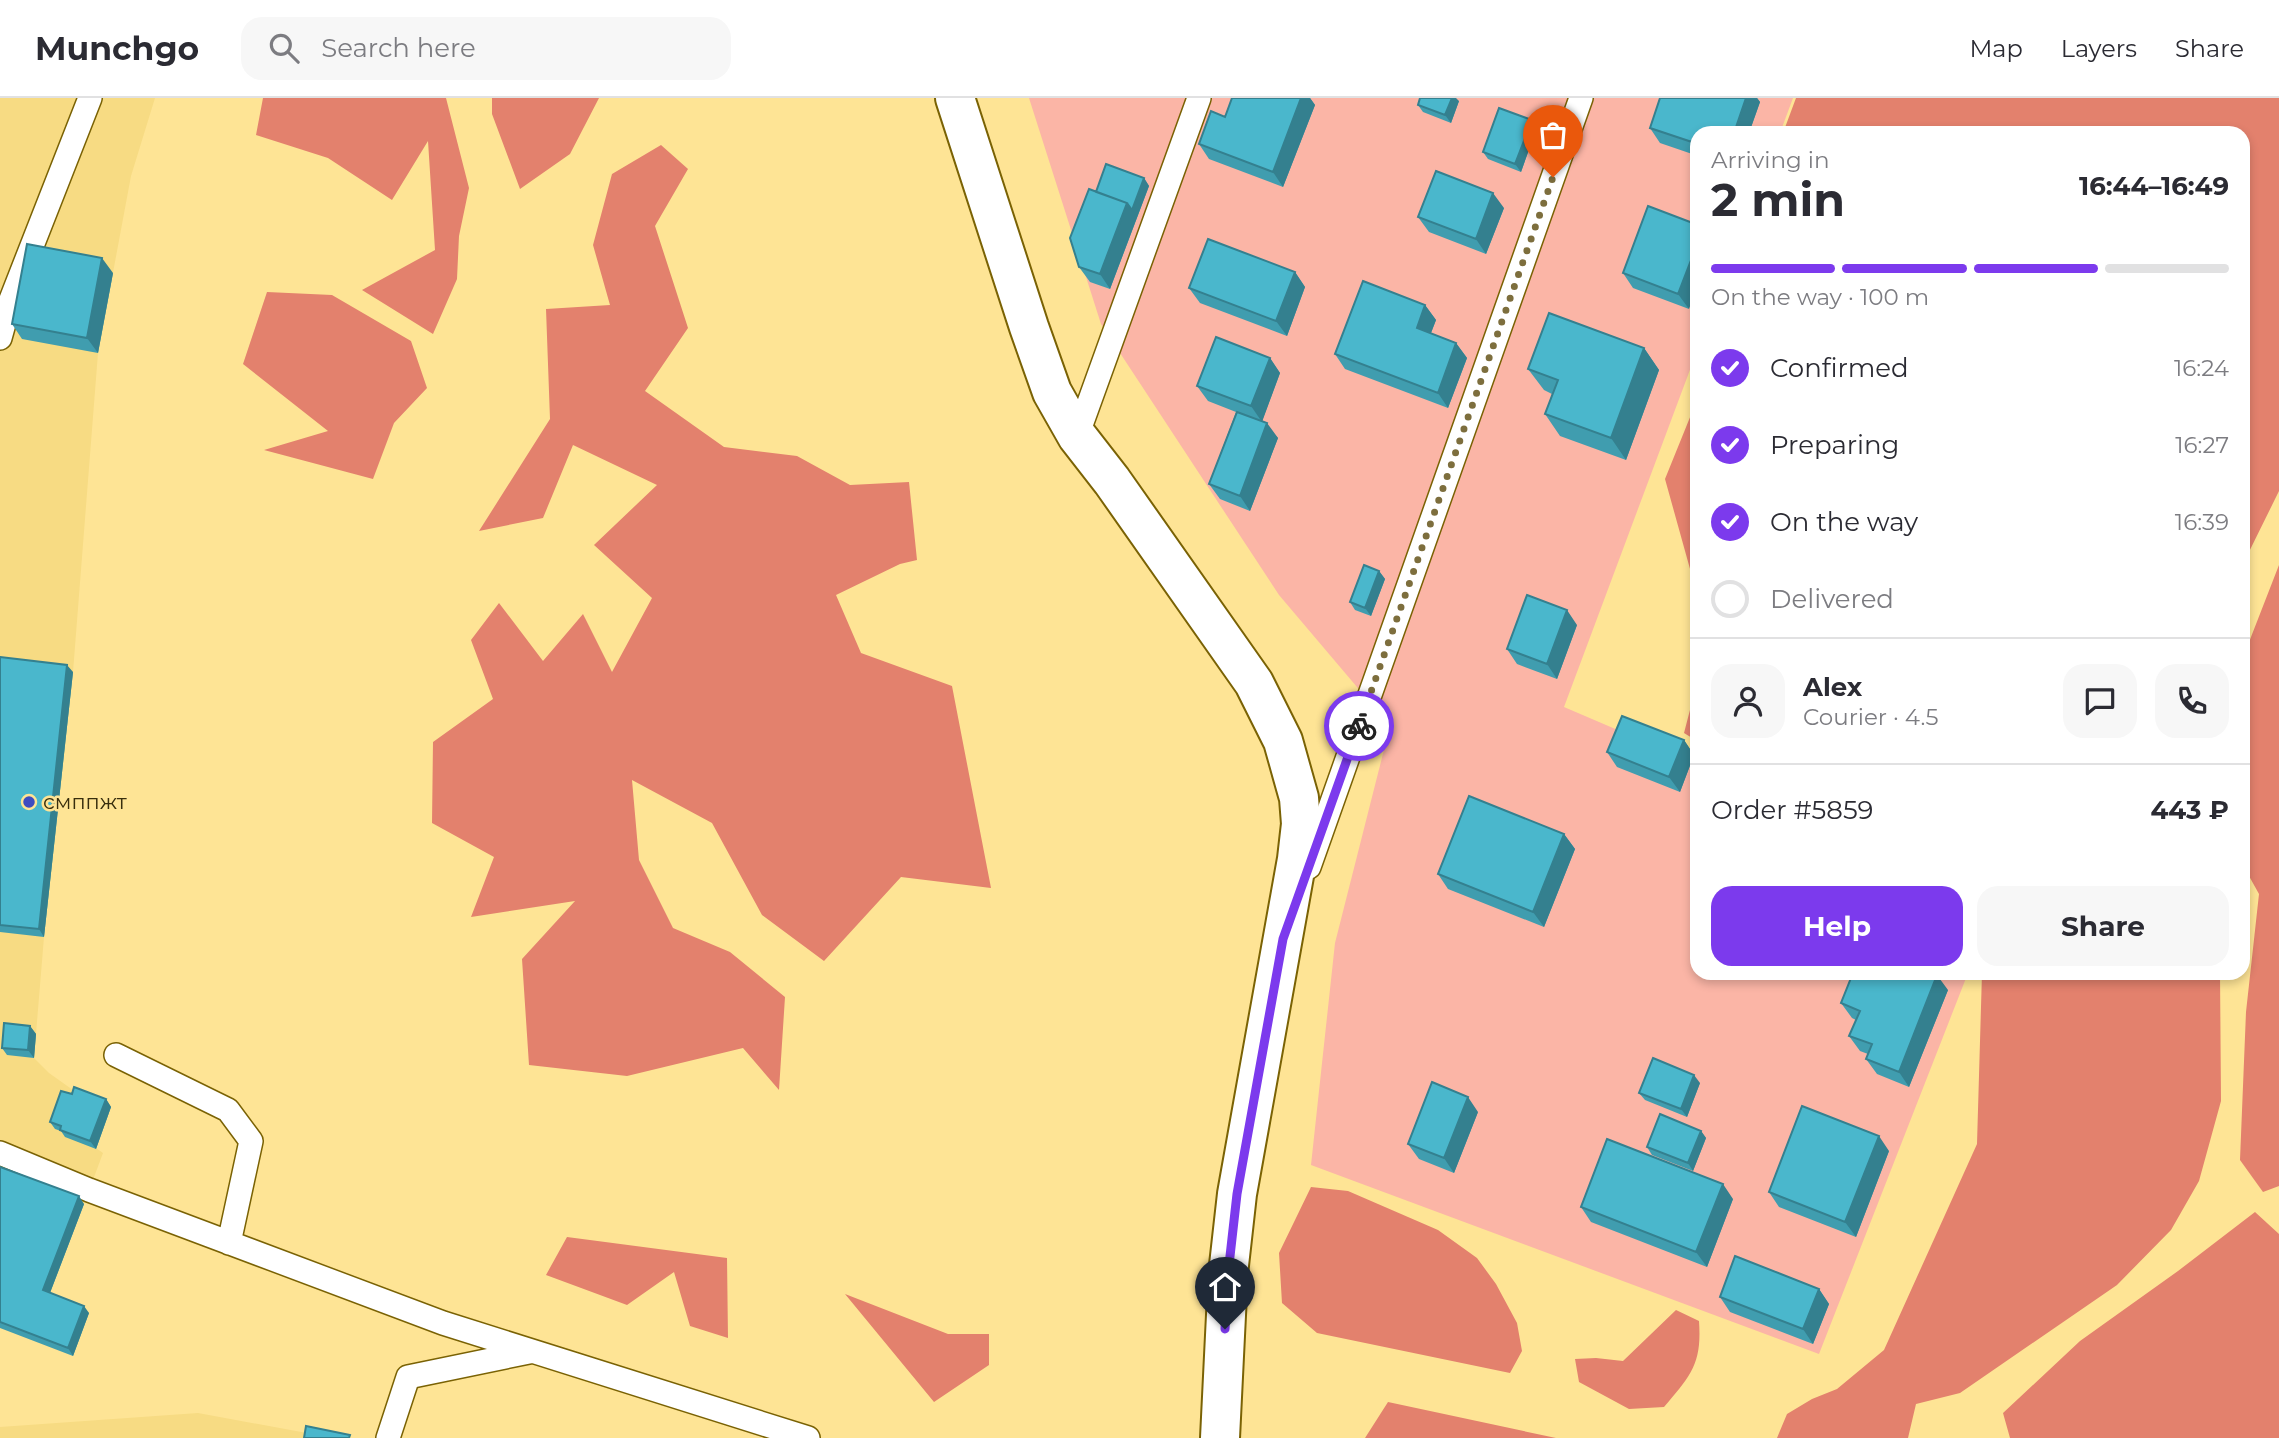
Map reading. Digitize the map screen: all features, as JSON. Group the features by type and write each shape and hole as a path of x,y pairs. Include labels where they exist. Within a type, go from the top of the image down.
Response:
{"street":[{"path":"955,98 1052,392 1077,436 1120,492 1254,683 1283,741 1299,798 1301,824 1283,939 1237,1194 1228,1274 1220,1438"}],"lane":[{"path":"0,338 9,302 90,98"},
{"path":"1077,436 1199,98"},
{"path":"1283,939 1581,98"},
{"path":"116,1055 228,1110 251,1141 229,1243"},
{"path":"0,1153 89,1191 443,1323 808,1438"},
{"path":"388,1438 408,1377 532,1351"}],"shaded area":[{"path":"0,98 155,98 131,176 98,353 73,672 44,937 34,1058 49,1073 80,1095 111,1107 96,1148 103,1153 84,1204 0,1172"},
{"path":"263,98 446,98 469,188 459,236 457,279 433,334 362,290 435,250 428,141 392,200 328,158 256,135"},
{"path":"492,98 599,98 570,154 520,189 492,114"},
{"path":"1029,98 1793,98 1783,126 1690,126 1690,370 1564,707 1690,761 1690,980 1965,980 1819,1354 1311,1165 1335,943 1390,726 1279,595 1101,324"},
{"path":"1796,98 2279,98 2279,491 2250,550 2250,126 1786,126"},
{"path":"661,145 688,169 655,226 688,328 645,391 724,447 797,456 850,485 909,482 917,560 900,564 836,595 861,653 952,686 991,888 901,877 824,961 762,915 712,823 632,780 639,860 673,928 730,952 785,997 779,1090 743,1048 627,1076 529,1065 522,959 575,901 471,917 494,857 432,823 433,742 493,699 471,640 499,603 543,661 583,614 612,672 652,598 594,545 657,485 573,445 543,518 479,531 550,419 546,309 610,305 593,245 612,174"},
{"path":"267,292 332,295 411,341 427,388 394,423 373,479 264,450 328,431 243,364"},
{"path":"1690,417 1690,569 1665,479"},
{"path":"2279,565 2279,1186 2263,1192 2240,1160 2246,1012 2259,894 2250,878 2250,640"},
{"path":"1690,710 1690,737 1684,733"},
{"path":"1982,980 2220,980 2221,1101 2199,1181 2171,1230 2117,1285 1960,1393 1916,1404 1908,1438 1777,1438 1787,1414 1812,1399 1837,1389 1884,1350 1977,1144"},
{"path":"1311,1187 1348,1191 1438,1230 1477,1258 1496,1284 1517,1323 1522,1351 1510,1373 1317,1333 1282,1303 1279,1253"},
{"path":"2255,1212 2279,1234 2279,1438 2010,1438 2003,1413 2080,1341"},
{"path":"567,1237 727,1258 728,1338 690,1326 674,1272 627,1305 546,1275"},
{"path":"845,1294 948,1334 989,1334 989,1365 934,1402"},
{"path":"1676,1310 1699,1321 1699,1348 1688,1377 1664,1407 1629,1409 1579,1382 1575,1359 1623,1361"},
{"path":"1388,1402 1556,1438 1365,1438"},
{"path":"198,1413 334,1438 0,1438 0,1427"}],"building":[{"path":"1232,98 1301,98 1273,172 1199,144 1211,111 1225,117"},
{"path":"1420,98 1452,98 1445,115 1418,105"},
{"path":"1660,98 1746,98 1736,126 1690,126 1690,141 1650,128"},
{"path":"1499,108 1532,120 1515,164 1483,152"},
{"path":"1106,164 1144,178 1132,210 1127,203 1096,192"},
{"path":"1436,171 1493,193 1476,239 1418,217"},
{"path":"1089,189 1127,203 1100,274 1079,267 1070,238"},
{"path":"1648,206 1690,222 1690,263 1678,294 1623,273"},
{"path":"1208,239 1295,272 1276,321 1189,288"},
{"path":"27,244 102,258 87,338 12,324"},
{"path":"1363,281 1425,305 1417,328 1456,343 1438,393 1335,354"},
{"path":"1549,313 1644,348 1611,438 1545,414 1558,380 1528,369"},
{"path":"1216,337 1270,358 1251,406 1197,386"},
{"path":"1237,412 1267,423 1240,496 1209,484"},
{"path":"1364,565 1379,571 1365,608 1350,602"},
{"path":"1527,595 1567,610 1547,664 1507,649"},
{"name":"смппжт","path":"0,657 67,665 39,929 0,925"},
{"path":"1622,716 1684,740 1669,777 1607,752"},
{"path":"1469,796 1564,834 1533,912 1438,874"},
{"path":"1850,980 1935,980 1899,1072 1866,1059 1872,1044 1849,1036 1860,1011 1841,1003"},
{"path":"4,1023 30,1026 28,1050 2,1048"},
{"path":"1653,1058 1694,1075 1681,1109 1639,1093"},
{"path":"1432,1082 1468,1097 1444,1158 1408,1144"},
{"path":"74,1087 106,1099 90,1141 60,1130 61,1126 50,1122 61,1091 72,1094"},
{"path":"1802,1106 1879,1136 1845,1222 1769,1192"},
{"path":"1660,1114 1701,1131 1688,1163 1647,1147"},
{"path":"1607,1139 1723,1184 1696,1252 1581,1207"},
{"path":"0,1167 79,1196 43,1290 84,1306 68,1348 0,1322"},
{"path":"1735,1256 1819,1289 1803,1329 1720,1297"},
{"path":"306,1426 350,1435 349,1438 304,1438"}],"way so far":[{"path":"1359,726 1553,177"}],"place":[{"name":"смппжт","path":"29,802"}],"route":[{"path":"1225,1329 1237,1194 1283,939 1359,726"}]}
